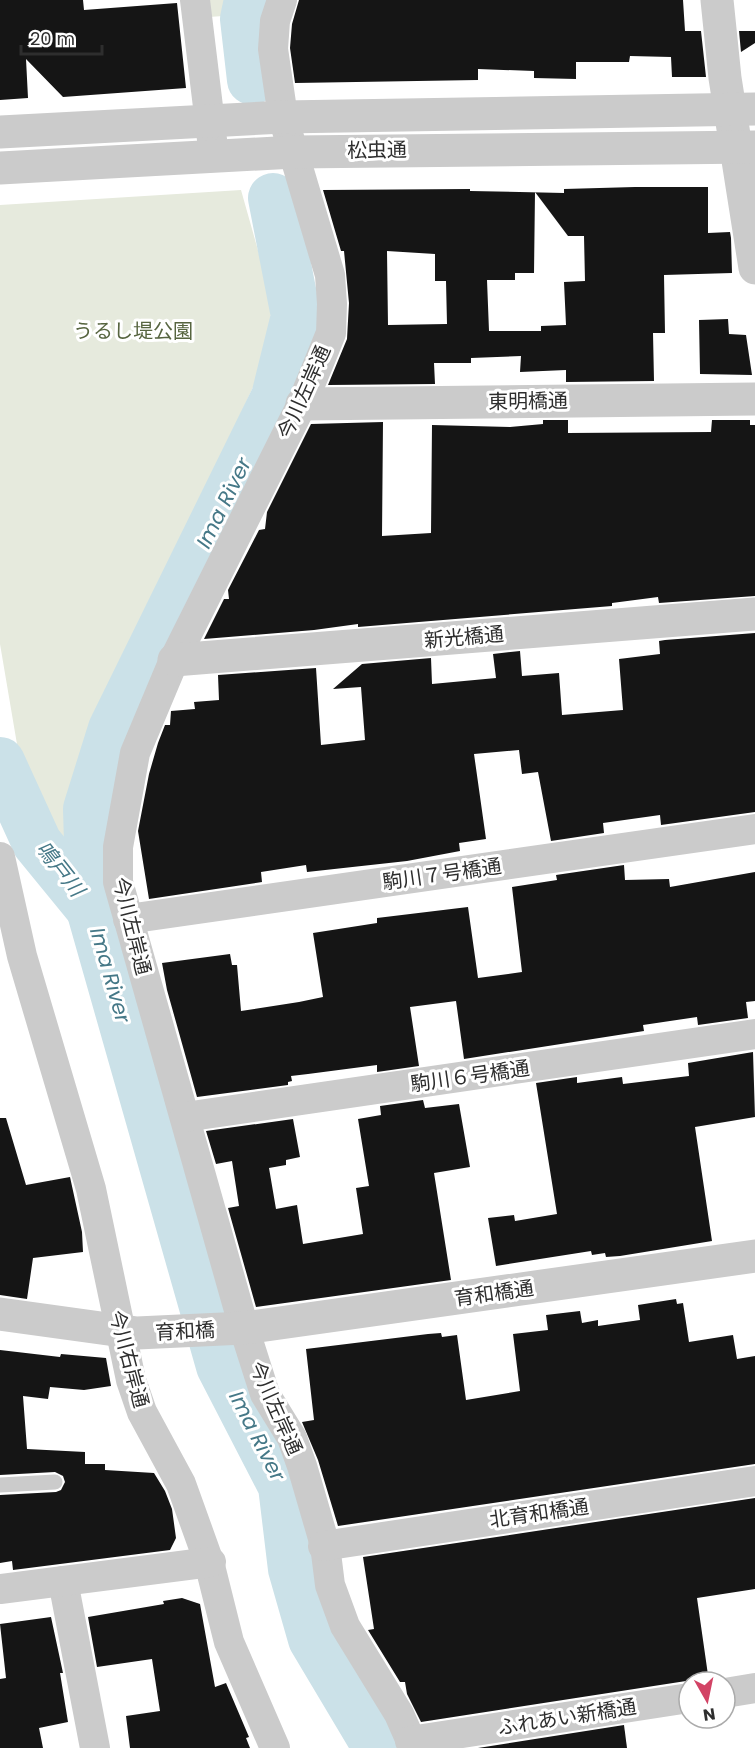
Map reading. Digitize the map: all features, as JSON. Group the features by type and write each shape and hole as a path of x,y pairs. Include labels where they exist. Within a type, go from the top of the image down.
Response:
{"street":[{"path":"195,0 214,156"},
{"name":"今川左岸通","path":"282,0 275,21 273,49 283,117 330,274 331,333 302,404 174,660 135,753 118,847 118,882 185,1117 238,1328 265,1394 292,1438 316,1509 330,1585 345,1626 399,1713 412,1744"},
{"path":"717,0 742,109 755,268"},
{"name":"松虫通","path":"0,132 283,117 742,109"},
{"name":"松虫通","path":"0,168 294,152 745,147"},
{"name":"東明橋通","path":"302,404 755,399"},
{"name":"新光橋通","path":"174,660 755,614"},
{"name":"駒川７号橋通","path":"128,919 755,829"},
{"name":"今川右岸通","path":"0,857 11,958 92,1189 128,1332 131,1380 142,1412 181,1484 210,1562 229,1642 275,1748"},
{"name":"駒川６号橋通","path":"185,1117 755,1035"},
{"name":"育和橋通","path":"238,1328 755,1256"},
{"path":"0,1314 128,1332"},
{"name":"育和橋","path":"128,1332 238,1328"},
{"name":"北育和橋通","path":"324,1546 755,1481"},
{"path":"0,1589 210,1562"},
{"path":"63,1581 95,1748"},
{"path":"737,1691 755,1688"},
{"name":"ふれあい新橋通","path":"412,1744 677,1700"}],"lane":[{"path":"0,1485 55,1482"}],"green space":[{"path":"207,0 226,0 223,16 209,17"},
{"name":"うるし堤公園","path":"241,190 272,300 267,357 94,731 72,794 68,861 57,849 34,804 19,756 0,644 0,205"}],"building":[{"path":"0,0 83,0 84,10 177,3 186,88 63,97 26,59 28,98 0,100"},
{"path":"299,0 683,0 685,31 701,31 706,77 672,77 671,57 630,56 629,62 576,62 576,79 534,78 534,71 478,69 478,80 295,83 290,48 292,24"},
{"path":"739,31 755,31 755,43 741,52"},
{"path":"708,187 708,233 730,232 732,273 664,275 665,333 653,333 654,381 566,382 566,370 520,372 521,356 471,358 471,363 434,363 435,384 328,385 347,339 349,303 344,251 341,251 323,190 470,189 470,191 535,192 564,193 564,189","holes":["535,192 568,236 584,236 585,281 564,282 566,325 541,326 541,331 489,331 487,280 515,280 515,273 534,273","387,251 435,254 435,281 446,281 447,324 388,325"]},
{"path":"728,319 729,334 746,335 752,375 700,374 699,320"},
{"path":"543,420 568,420 568,433 711,432 712,420 750,420 750,425 755,425 755,596 659,603 658,597 612,603 612,606 358,627 358,624 204,639 224,599 229,599 228,590 259,530 265,529 267,512 311,424 383,422 382,536 431,533 432,425 510,427 543,424"},
{"path":"755,633 755,812 661,825 660,815 603,823 604,833 551,841 538,772 522,774 519,750 474,754 486,839 459,843 460,851 407,861 307,872 306,865 261,872 262,882 149,899 138,831 149,774 158,743 165,725 170,725 171,711 195,709 194,702 219,700 218,675 316,668 321,745 365,740 361,687 333,689 362,664 431,658 432,684 496,678 493,654 520,651 522,676 559,673 562,715 623,710 619,659 660,654 659,641"},
{"path":"624,865 625,880 669,879 670,887 755,872 755,1001 746,1002 748,1018 698,1025 697,1017 643,1025 644,1031 464,1059 456,1001 410,1007 419,1066 377,1072 377,1065 291,1076 292,1081 288,1082 288,1085 197,1097 167,990 162,963 230,954 232,965 237,965 241,1011 299,1002 323,997 313,933 377,923 377,918 468,907 478,978 522,972 512,887 557,880 556,875"},
{"path":"753,1052 755,1117 695,1127 712,1241 620,1256 606,1257 605,1253 592,1255 591,1251 496,1266 488,1218 514,1215 515,1221 557,1214 536,1083 577,1077 577,1083 622,1077 623,1084 689,1076 688,1063"},
{"path":"423,1100 425,1108 459,1104 470,1167 434,1173 451,1280 256,1307 228,1208 239,1206 232,1161 216,1164 206,1131 293,1119 300,1157 286,1160 286,1165 269,1168 276,1209 297,1205 303,1244 363,1234 356,1188 369,1186 358,1119 381,1115 380,1106"},
{"path":"0,1118 6,1118 26,1185 70,1177 82,1232 83,1252 33,1258 27,1299 0,1295"},
{"path":"676,1299 677,1304 683,1303 689,1342 733,1335 737,1359 755,1356 755,1464 338,1526 318,1460 302,1422 314,1420 306,1349 428,1334 441,1333 442,1337 457,1335 466,1400 520,1391 513,1334 548,1330 546,1315 580,1311 582,1323 598,1320 598,1326 640,1320 638,1305"},
{"path":"0,1350 60,1357 61,1354 106,1358 111,1386 84,1390 50,1387 48,1399 23,1396 27,1449 85,1452 85,1464 105,1464 105,1470 154,1473 172,1509 176,1538 170,1550 13,1570 12,1561 0,1563 0,1495 56,1492 61,1490 65,1482 63,1476 55,1472 0,1475"},
{"path":"755,1498 755,1589 697,1598 707,1670 677,1670 677,1682 421,1722 407,1694 405,1682 400,1682 368,1630 374,1629 363,1557"},
{"path":"182,1598 200,1604 215,1687 226,1683 249,1737 246,1738 250,1748 130,1748 126,1716 160,1711 152,1659 97,1667 88,1617 164,1604 163,1601"},
{"path":"51,1617 63,1673 60,1673 68,1722 39,1728 43,1748 0,1748 0,1679 6,1678 0,1624"},
{"path":"624,1725 627,1748 478,1748"}],"waterway":[{"name":"Ima River","path":"249,0 245,19 252,80"},
{"name":"Ima River","path":"273,198 296,316 276,397 113,729 88,809 91,909 221,1366 283,1486 293,1569 313,1639 378,1748"},
{"name":"鳴戸川","path":"0,762 37,843 91,909"}]}
